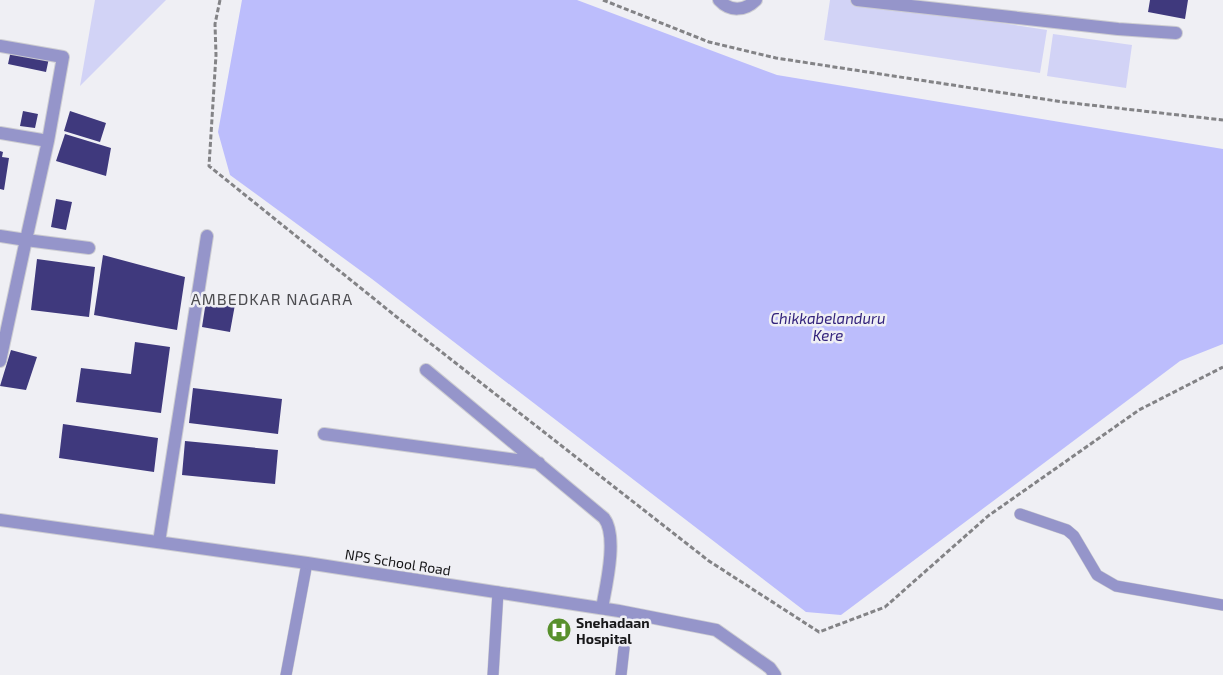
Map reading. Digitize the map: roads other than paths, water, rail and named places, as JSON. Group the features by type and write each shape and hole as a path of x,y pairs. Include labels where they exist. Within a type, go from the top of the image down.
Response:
{"street":[{"path":"719,0 729,8 740,9 750,6 756,0"},
{"path":"857,0 1118,29 1176,33"},
{"path":"0,46 64,57 48,141 3,333 0,361"},
{"path":"0,133 48,141"},
{"path":"0,236 89,248"},
{"path":"159,542 207,236"},
{"path":"426,370 609,523 611,534 609,562 602,608"},
{"path":"324,434 539,463"},
{"name":"NPS School Road","path":"0,520 498,592 602,608 716,630 770,668 775,675"}],"lane":[{"path":"1020,514 1067,530 1074,536 1097,575 1116,586 1223,605"},
{"path":"286,675 307,563"},
{"path":"493,675 498,592"},
{"path":"621,675 624,648"}],"water":[{"name":"Chikkabelanduru Kere","path":"242,0 577,0 777,75 1223,149 1223,344 1180,361 841,615 806,612 372,279 230,175 218,132"}],"place":[{"name":"Snehadaan Hospital","path":"559,630"}],"district":[{"name":"AMBEDKAR NAGARA","path":"272,298"}]}
